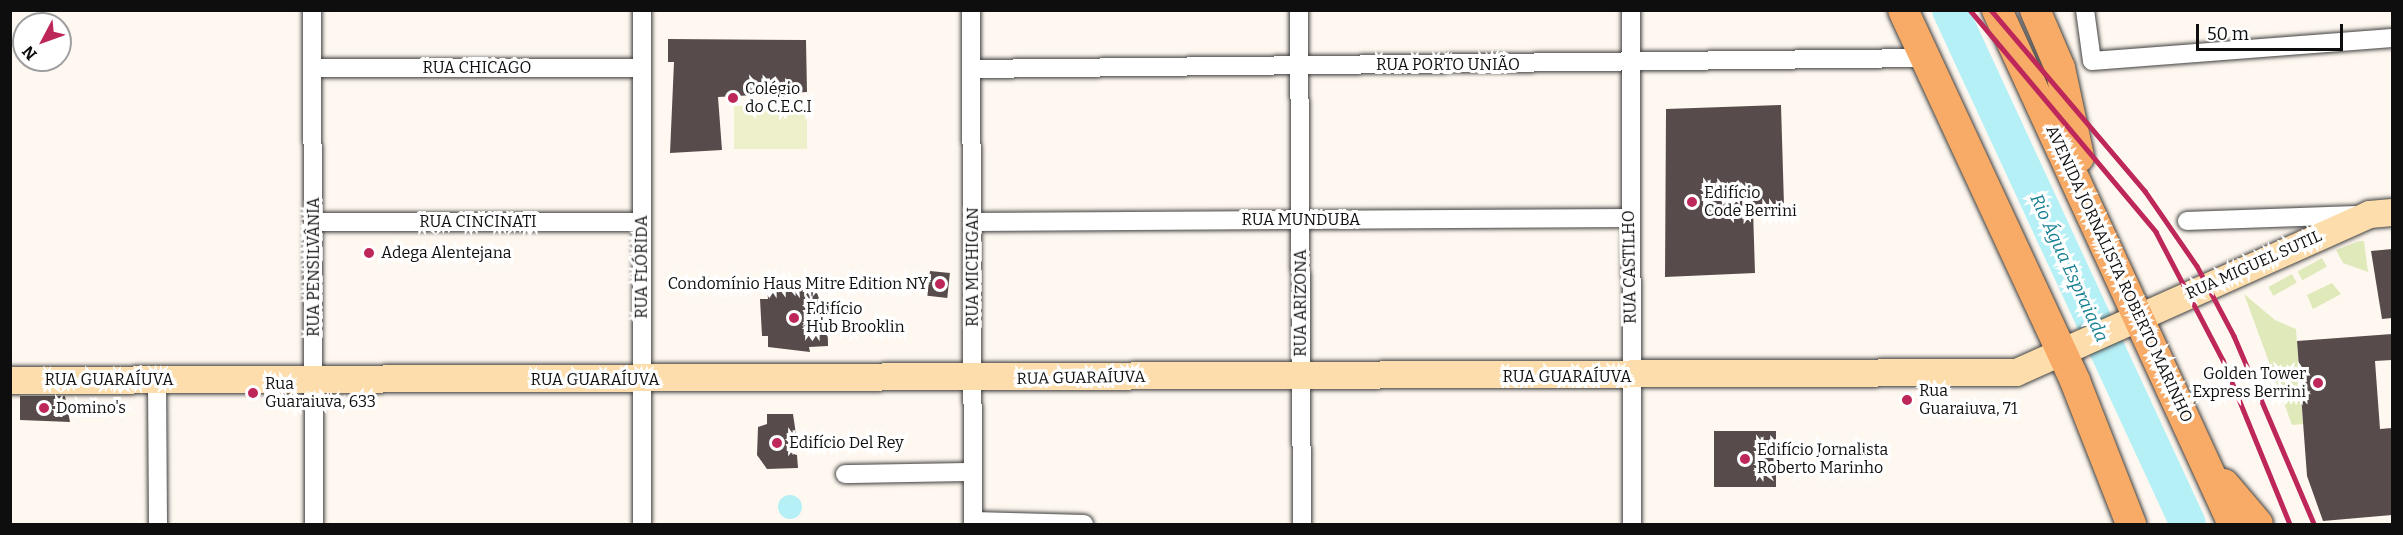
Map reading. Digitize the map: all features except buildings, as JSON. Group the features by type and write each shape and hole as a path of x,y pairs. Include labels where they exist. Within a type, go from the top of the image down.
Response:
{"main road":[{"path":"1903,10 2072,349 2090,415 2131,525"},
{"name":"AVENIDA JORNALISTA ROBERTO MARINHO","path":"1997,10 2090,210 2129,321 2210,474 2233,525"},
{"path":"2035,10 2060,68 2090,210"},
{"path":"2090,415 2150,525"},
{"path":"2210,474 2235,492 2258,525"}],"street":[{"name":"RUA PENSILVÂNIA","path":"312,10 314,525"},
{"name":"RUA FLÓRIDA","path":"642,10 642,525"},
{"name":"RUA MICHIGAN","path":"971,10 973,523"},
{"name":"RUA ARIZONA","path":"1299,10 1302,525"},
{"name":"RUA CASTILHO","path":"1630,10 1629,218 1632,525"},
{"path":"2085,10 2092,61 2392,38"},
{"name":"RUA PORTO UNIÃO","path":"972,69 1631,64 1925,58"},
{"name":"RUA CHICAGO","path":"312,68 642,68"},
{"name":"RUA MIGUEL SUTIL","path":"2129,321 2381,213"},
{"name":"RUA MIGUEL SUTIL","path":"2187,221 2381,213"},
{"name":"RUA MUNDUBA","path":"973,222 1629,218"},
{"name":"RUA CINCINATI","path":"314,222 642,222"},
{"name":"RUA GUARAÍUVA","path":"10,380 974,379 1985,374 2016,372 2072,349 2129,321"},
{"path":"157,380 158,525"},
{"path":"845,474 973,472"},
{"path":"973,523 1084,525"}],"green space":[{"path":"734,106 807,106 807,149 734,149"},
{"path":"2364,241 2368,272 2343,263 2336,250"},
{"path":"2322,258 2327,267 2302,280 2298,272"},
{"path":"2292,274 2297,283 2273,296 2268,287"},
{"path":"2332,283 2341,294 2313,309 2307,295"},
{"path":"2244,294 2275,320 2296,329 2303,424 2292,425"}],"water":[{"path":"790,495 798,499 802,507 798,515 790,519 782,515 778,507 782,499"}],"waterway":[{"name":"Rio Água Espraiada","path":"1950,10 2188,524"}],"railway":[{"path":"1970,10 2156,232 2223,360 2290,524"},
{"path":"1991,10 2145,191 2197,266 2234,336 2314,524"}],"place":[{"name":"Colégio do C.E.C.I","path":"733,98"},
{"name":"Edifício Code Berrini","path":"1692,202"},
{"name":"Adega Alentejana","path":"369,253"},
{"name":"Condomínio Haus Mitre Edition NY","path":"940,284"},
{"name":"Edifício Hub Brooklin","path":"794,318"},
{"name":"Golden Tower Express Berrini","path":"2318,383"},
{"name":"Rua Guaraiuva, 633","path":"253,393"},
{"name":"Rua Guaraiuva, 71","path":"1907,400"},
{"name":"Domino's","path":"44,408"},
{"name":"Edifício Del Rey","path":"777,443"},
{"name":"Edifício Jornalista Roberto Marinho","path":"1745,459"}]}
